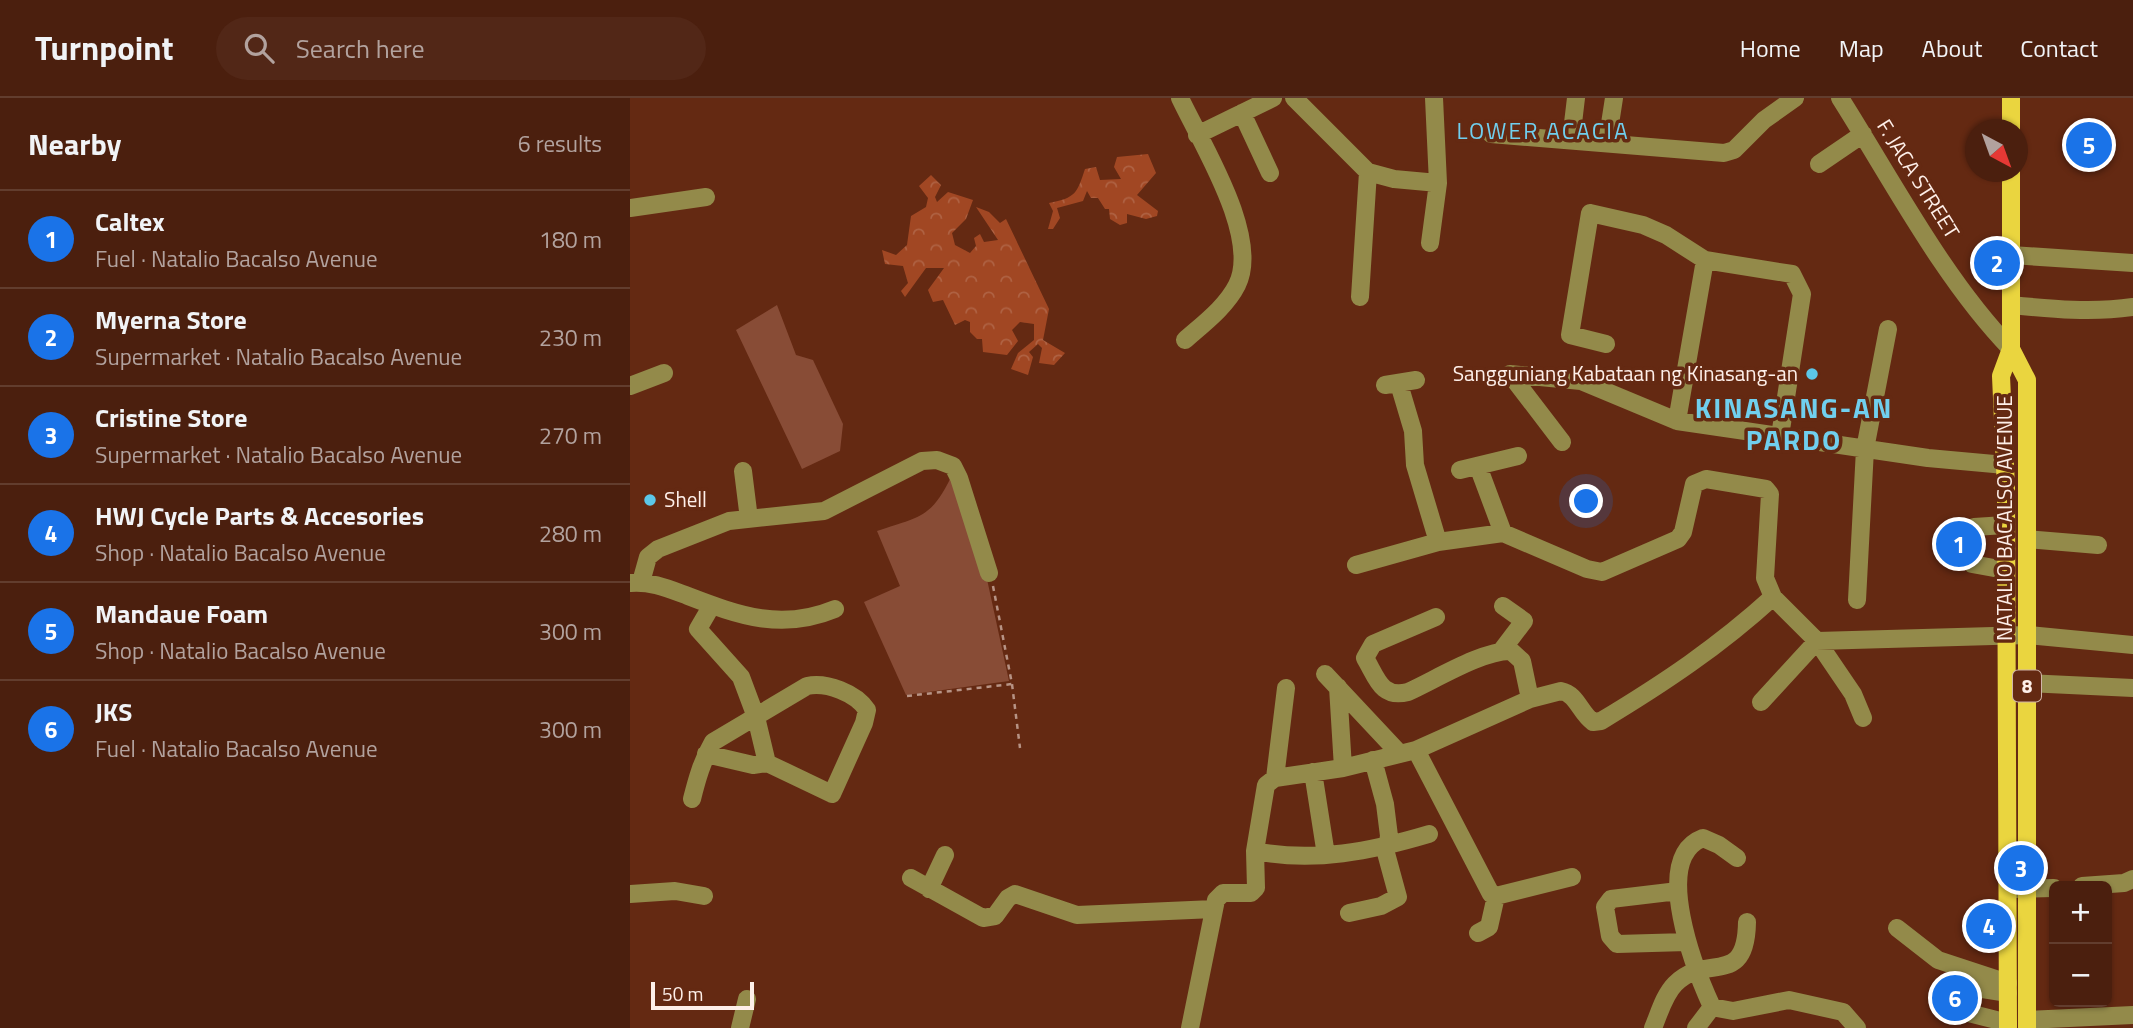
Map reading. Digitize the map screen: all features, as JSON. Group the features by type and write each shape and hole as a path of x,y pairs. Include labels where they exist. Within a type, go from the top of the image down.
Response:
{"main road":[{"path":"2011,98 2011,119"},
{"name":"NATALIO BACALSO AVENUE","path":"2008,1025 2004,636 2006,465 2001,376 2011,349 2011,182"},
{"name":"NATALIO BACALSO AVENUE","path":"2011,349 2027,380 2027,1024"}],"street":[{"path":"1180,98 1232,202 1242,262 1233,292 1185,340"},
{"path":"1197,135 1273,98"},
{"path":"1294,98 1368,172 1394,179 1438,183"},
{"path":"1430,243 1438,183 1434,98"},
{"path":"1571,140 1576,98"},
{"path":"1607,144 1614,98"},
{"path":"1491,134 1724,153 1734,150 1765,120 1795,98"},
{"name":"F. JACA STREET","path":"1840,98 1964,292 1985,322 2011,349"},
{"path":"1242,113 1270,173"},
{"path":"1819,164 1863,134"},
{"path":"1360,297 1368,172"},
{"path":"630,208 706,197"},
{"path":"1606,344 1570,335 1590,213 1643,225 1666,235 1705,260 1792,275 1798,281 1802,294 1780,436"},
{"path":"2011,256 2133,263"},
{"path":"1677,421 1705,260"},
{"path":"2011,305 2108,311 2133,307"},
{"path":"1857,600 1866,449 1888,329"},
{"path":"630,386 664,373"},
{"path":"1562,442 1510,374 1581,381 1677,421 1866,449 2006,465"},
{"path":"1400,383 1413,431 1415,465 1438,542"},
{"path":"1503,533 1469,468 1518,456"},
{"path":"835,608 816,617 775,622 712,605 660,586 635,583 648,557 658,549 706,528 729,521 824,511 905,468 937,460 953,466 959,478 989,573"},
{"path":"743,471 749,519"},
{"path":"1356,565 1438,542 1503,533 1587,569 1602,572 1678,539 1683,532 1694,484 1699,479 1766,489 1772,500 1765,578 1773,597 1816,641 1853,694 1863,718"},
{"path":"2005,525 1974,527 1965,544 1972,564 2005,570"},
{"path":"2027,539 2098,545"},
{"path":"1190,1028 1216,900 1223,893 1251,893 1256,888 1255,851 1266,785 1275,778 1343,768 1408,752 1531,699 1561,691 1568,692 1586,717 1593,722 1601,721 1670,680 1726,640 1773,597"},
{"path":"712,605 698,629 741,677 756,717 767,763"},
{"path":"1436,617 1373,644 1369,649 1365,658 1384,690 1396,695 1408,692 1502,650 1524,621 1503,606"},
{"path":"1761,702 1816,641 2028,635 2133,645"},
{"path":"1502,650 1511,651 1522,662 1531,699"},
{"path":"1343,768 1331,681 1408,752 1488,890 1496,897"},
{"path":"692,799 706,754 713,743 787,696 819,683 860,699 867,710 864,723 832,794 767,763 753,765 706,754"},
{"path":"2027,683 2133,688"},
{"path":"1275,778 1286,688"},
{"path":"1349,913 1381,906 1398,897 1387,846 1386,814 1373,760"},
{"path":"1313,772 1326,855"},
{"path":"1255,851 1291,856 1326,855 1387,846 1429,834"},
{"path":"1712,1007 1696,972 1687,942 1678,891 1679,866 1695,841 1703,838 1737,858"},
{"path":"929,890 945,855"},
{"path":"1496,897 1572,877"},
{"path":"911,878 983,918 990,918 1015,894 1077,915 1214,909"},
{"path":"2112,885 2130,884"},
{"path":"2006,890 2049,888"},
{"path":"630,894 675,891 705,896"},
{"path":"1678,891 1611,899 1605,907 1610,936 1617,944 1687,942"},
{"path":"1478,933 1489,926 1496,897"},
{"path":"1653,1028 1675,983 1696,972 1723,967 1741,958 1745,949 1747,922"},
{"path":"1897,928 1938,960 2008,988"},
{"path":"2008,988 1957,985 1947,990 1944,1004 1949,1008 2008,1025"},
{"path":"740,1028 747,999"},
{"path":"1712,1007 1732,1011 1789,1000 1843,1012 1857,1028"},
{"path":"1696,1028 1712,1007"},
{"path":"2027,1024 2133,1015"}],"path":[{"path":"989,573 1012,684 1020,748"},
{"path":"907,696 1012,684"}],"shaded area":[{"path":"777,305 796,355 813,360 843,424 840,451 802,469 736,330"},
{"path":"951,477 982,556 1009,681 906,695 864,602 900,586 877,531 922,515 937,501"}],"green space":[{"path":"1148,154 1156,173 1137,195 1158,211 1157,216 1146,219 1127,214 1127,223 1120,225 1110,219 1109,209 1105,209 1098,198 1091,198 1087,191 1083,201 1057,208 1060,218 1053,229 1048,229 1053,211 1049,203 1065,199 1074,193 1085,169 1096,167 1100,180 1121,179 1114,167 1117,157"},
{"path":"931,175 941,185 935,197 937,202 948,192 973,200 966,219 952,233 955,245 970,253 976,246 974,238 980,234 984,242 998,240 976,207 989,212 1000,223 1006,219 1049,309 1043,340 1065,353 1054,365 1039,363 1042,348 1038,344 1029,352 1033,357 1028,375 1011,369 1018,353 1034,340 1034,324 1020,322 1012,330 1018,341 1007,355 983,352 982,339 977,339 970,332 970,322 965,320 955,325 943,300 933,302 928,290 944,268 926,268 905,297 901,291 908,283 903,266 885,264 882,250 896,255 907,245 911,216 926,207 928,198 919,186"}],"place":[{"name":"Mandaue Foam","path":"2089,145"},
{"name":"Myerna Store","path":"1997,263"},
{"name":"Sangguniang Kabataan ng Kinasang-an","path":"1812,374"},
{"name":"Shell","path":"650,500"},
{"name":"Caltex","path":"1959,544"},
{"name":"Cristine Store","path":"2021,868"},
{"name":"HWJ Cycle Parts & Accesories","path":"1989,926"},
{"name":"JKS","path":"1955,998"}],"district":[{"name":"LOWER ACACIA","path":"1543,131"},
{"name":"KINASANG-AN PARDO","path":"1794,424"}]}
